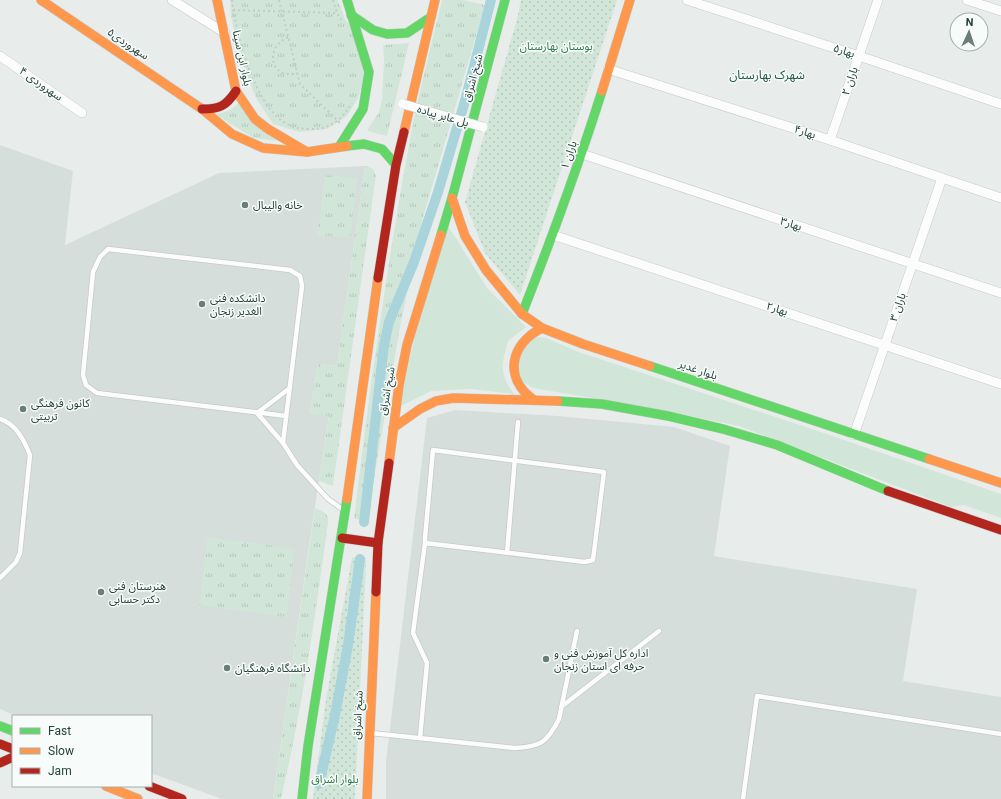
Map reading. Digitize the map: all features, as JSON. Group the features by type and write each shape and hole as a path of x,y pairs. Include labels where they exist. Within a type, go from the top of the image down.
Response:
{"main road":[{"name":"سهروردی۵","path":"41,0 202,109 232,134 263,148 307,152"},
{"name":"بلوار ابن سینا","path":"216,0 236,91 255,119 268,130 307,152"},
{"path":"339,147 363,109 369,72 347,0"},
{"path":"302,799 308,746 346,512 379,269 396,165 435,0"},
{"name":"شیخ اشراق","path":"367,799 378,543 392,428 407,345 452,198 505,0"},
{"name":"باران ۱","path":"522,314 553,235 582,154 630,0"},
{"path":"351,15 373,30 387,34 407,33 431,17"},
{"path":"202,109 216,109 228,103 236,91"},
{"path":"307,152 364,144 382,149 396,165"},
{"name":"بلوار غدیر","path":"452,198 465,236 486,270 522,314 542,328 583,344 1001,483"},
{"path":"534,400 524,392 517,381 514,368 515,355 521,343 530,334 542,328"},
{"path":"392,428 420,409 436,401 453,398 534,400 602,404 668,416 777,444 879,488 1001,530"},
{"path":"970,520 1001,526"},
{"path":"342,538 378,543"},
{"path":"1,730 12,731"},
{"path":"0,744 12,749"},
{"path":"0,763 12,757"},
{"path":"108,787 138,799"},
{"path":"152,787 182,799"}],"street":[{"path":"172,0 224,33"},
{"name":"بهار۵","path":"687,0 1001,104"},
{"name":"باران ۲","path":"830,140 878,0"},
{"path":"967,0 1001,12"},
{"name":"سهروردی ۴","path":"0,56 82,113"},
{"name":"بهار۴","path":"608,69 830,140 1001,198"},
{"name":"پل عابر پیاده","path":"403,104 483,127"},
{"name":"بهار۳","path":"582,154 1001,293"},
{"name":"باران ۳","path":"854,435 942,178"},
{"name":"بهار۲","path":"553,235 1001,384"}],"lane":[{"path":"283,443 302,286 300,276 290,270 108,249 100,257 93,272 83,375 86,385 97,393 286,416"},
{"path":"257,413 290,388"},
{"path":"257,413 283,443 297,465 328,499 346,512"},
{"path":"0,419 17,430 25,442 30,455 20,553 16,562 0,578"},
{"path":"507,553 518,422"},
{"path":"420,738 427,663 413,633 425,543 433,450 604,472 593,560 585,562 425,543"},
{"path":"370,733 514,748 530,747 545,741 554,730 559,719 577,631"},
{"path":"561,707 659,631"},
{"path":"743,799 757,696 1001,734"}],"path":[{"path":"232,0 233,10 247,66 262,98 272,113 285,123 299,129 316,129 329,126 338,121 344,116 354,98"},
{"path":"279,0 300,84 349,131"},
{"path":"333,0 337,13 343,24"},
{"path":"233,10 337,13"},
{"path":"288,37 276,46 273,56 274,64 279,70 286,74 297,73"}],"shaded area":[{"path":"0,145 73,171 65,245 219,173 365,166 337,366 318,364 310,413 329,416 273,799 222,799 152,773 152,715 14,715 0,709"},
{"name":"اداره کل آموزش فنی و حرفه ای استان زنجان","path":"455,410 558,416 674,427 730,446 714,556 917,589 903,681 1001,697 1001,799 386,799 386,762 427,418"}],"green space":[{"path":"230,0 338,0 345,19 354,32 364,65 363,82 358,98 347,116 327,129 299,132 273,124 256,98 241,60 231,17"},
{"path":"442,0 463,0 485,5 422,221 400,327 367,520 354,519 379,329 402,186 417,104"},
{"name":"بوستان بهارستان","path":"521,0 617,0 520,295 485,253 465,202 517,19"},
{"path":"409,43 387,136 368,131 379,112 382,99 384,61 383,45"},
{"path":"239,102 279,141 254,138 215,114 228,111"},
{"path":"365,166 372,169 376,175 333,486 319,481 329,416 310,414 318,364 337,366"},
{"path":"325,175 357,178 350,238 318,235"},
{"path":"447,224 487,288 526,327 508,341 504,356 503,374 514,394 471,389 431,391 399,407 413,344"},
{"path":"536,337 546,338 579,352 818,431 1001,494 1001,518 964,505 951,507 739,426 645,407 533,388 524,382 519,376 517,369 520,356"},
{"path":"315,508 327,515 328,523 308,661 296,730 281,798 273,799"},
{"path":"208,537 295,549 286,617 199,605"},
{"name":"بلوار اشراق","path":"365,557 366,561 355,799 313,799 326,699 352,558"}],"waterway":[{"path":"364,522 384,345 389,322 414,262 438,192 465,101 491,0"},
{"path":"319,784 335,715 348,645 360,559"}],"traffic: fast":[{"path":"339,147 363,109 369,72 347,0"},
{"path":"441,235 505,0"},
{"path":"351,15 373,30 387,34 407,33 431,17"},
{"path":"522,314 564,203 602,91"},
{"path":"347,146 364,144 382,149 396,165"},
{"path":"650,366 929,459"},
{"path":"558,401 602,404 668,416 723,429 777,445 888,491"},
{"path":"302,799 308,746 347,499"},
{"path":"0,726 12,731"}],"traffic: slow":[{"path":"41,0 202,109 232,134 263,148 307,152"},
{"path":"217,0 236,91 255,119 268,129 307,152 347,146"},
{"path":"404,132 435,0"},
{"path":"602,91 630,0"},
{"path":"452,198 465,236 486,270 522,314 542,328 583,344 650,366"},
{"path":"389,463 399,385 407,345 441,235"},
{"path":"347,499 378,278"},
{"path":"534,400 524,391 518,382 514,372 514,362 517,352 523,343 531,335 542,328"},
{"path":"393,428 420,409 436,401 453,398 558,401"},
{"path":"929,459 1001,483"},
{"path":"367,799 376,592"},
{"path":"108,787 138,799"}],"traffic: jam":[{"path":"202,109 222,106 236,91"},
{"path":"378,278 396,165 404,132"},
{"path":"376,592 378,543 389,463"},
{"path":"888,491 1001,530"},
{"path":"342,538 378,543"},
{"path":"0,744 12,749"},
{"path":"0,763 12,757"},
{"path":"152,787 182,799"}],"place":[{"name":"خانه والیبال","path":"245,205"},
{"name":"دانشکده فنی الغدیر زنجان","path":"202,304"},
{"name":"کانون فرهنگی تربیتی","path":"23,409"},
{"name":"هنرستان فنی دکتر حسابی","path":"101,592"},
{"name":"اداره کل آموزش فنی و حرفه ای استان زنجان","path":"546,659"},
{"name":"دانشگاه فرهنگیان","path":"227,668"}],"district":[{"name":"شهرک بهارستان","path":"767,75"}]}
